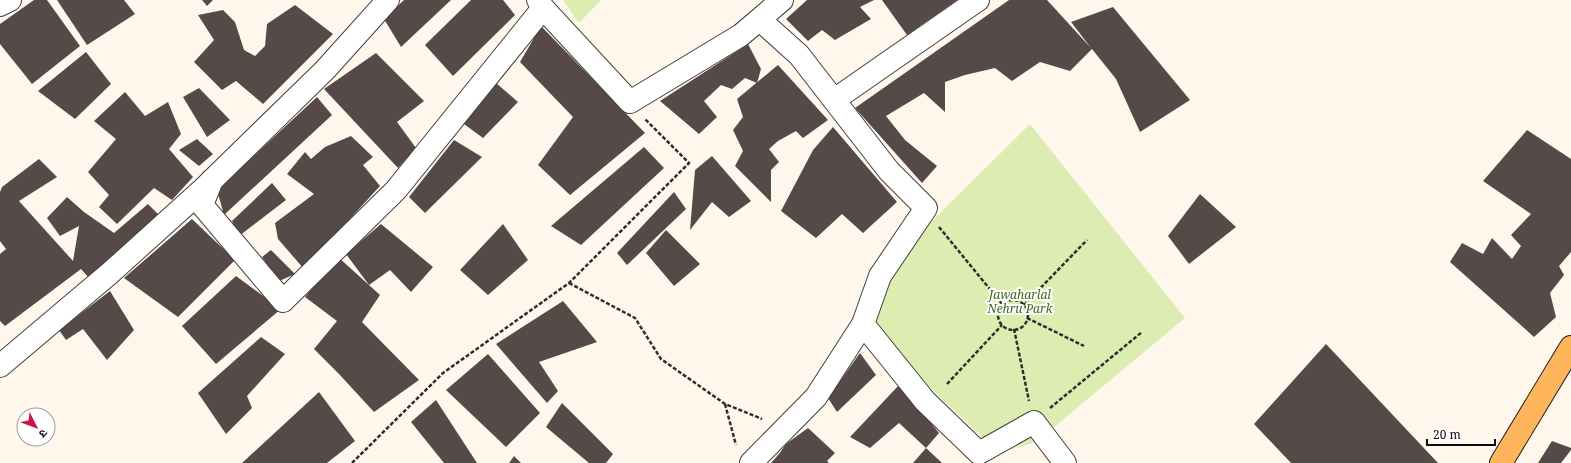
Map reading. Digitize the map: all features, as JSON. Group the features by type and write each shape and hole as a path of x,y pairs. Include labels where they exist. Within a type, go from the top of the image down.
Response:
{"main road":[{"path":"1501,463 1571,347"}],"street":[{"path":"0,5 10,0"},
{"path":"0,366 110,273 212,180 325,70 388,0"},
{"path":"212,180 202,205 282,301 396,190 541,4 630,102 741,35 782,0"},
{"path":"834,100 978,0"},
{"path":"744,456 785,429 816,397 863,324 880,276 926,208 889,171 800,55 760,20"},
{"path":"863,324 925,401 979,453 1034,422 1065,463"}],"path":[{"path":"352,463 443,373 569,283 689,163 630,102"},
{"path":"938,226 1002,304"},
{"path":"1024,304 1087,240"},
{"path":"569,283 635,318 661,359 725,404 785,429"},
{"path":"1011,300 1016,300 1024,304 1027,318 1022,326 1014,330 1006,328 1002,325 998,317 998,313 1002,304 1011,300"},
{"path":"1027,318 1084,346"},
{"path":"947,384 1002,325"},
{"path":"1014,330 1034,422 1142,332"},
{"path":"725,404 744,456"}],"green space":[{"path":"563,0 601,0 579,23"},
{"name":"Jawaharlal Nehru Park","path":"1030,124 1185,318 1036,442 999,453 923,381 871,320 887,278 933,220"}],"building":[{"path":"34,0 47,0 80,46 32,84 0,44 0,24"},
{"path":"57,0 124,0 135,14 87,45"},
{"path":"202,0 213,0 207,6"},
{"path":"404,0 451,0 401,47 384,19"},
{"path":"471,0 503,0 515,15 453,76 425,45"},
{"path":"807,0 874,0 860,7 871,19 835,40 822,30 808,41 786,19"},
{"path":"882,0 957,0 907,35"},
{"path":"1009,0 1047,0 1091,48 1071,22 1113,7 1190,100 1140,132 1116,79 1092,49 1070,71 1040,62 1012,81 995,68 965,75 945,82 945,112 924,93 886,116 905,140 937,166 922,183 855,108"},
{"path":"295,5 333,34 263,104 236,81 222,90 194,62 214,40 198,15 223,10 235,22 244,50 255,56 265,46 267,24"},
{"path":"541,26 645,133 570,195 538,165 573,117 520,62"},
{"path":"748,44 761,69 757,83 745,78 732,89 721,85 704,101 717,117 699,134 660,101"},
{"path":"86,52 111,84 75,119 38,91"},
{"path":"376,53 424,101 397,122 416,148 398,168 324,89"},
{"path":"778,65 828,120 803,138 796,131 778,141 769,149 779,162 771,170 771,202 735,166 743,151 733,130 743,117 737,99"},
{"path":"496,83 518,102 483,138 464,124"},
{"path":"199,88 230,120 207,137 183,97"},
{"path":"125,92 145,116 168,102 181,134 169,149 193,177 172,200 154,188 117,224 99,207 109,195 88,172 116,139 94,121"},
{"path":"317,97 332,115 224,215 217,190"},
{"path":"833,127 897,202 863,233 842,214 816,238 781,211 813,150"},
{"path":"1527,130 1571,159 1571,252 1559,266 1564,275 1550,293 1556,317 1534,337 1450,262 1462,243 1483,254 1492,238 1512,259 1521,246 1511,235 1531,214 1483,181"},
{"path":"351,136 373,157 363,165 380,186 304,269 278,239 275,223 314,194 287,174 305,152 311,159 325,147"},
{"path":"197,139 213,154 199,166 179,150"},
{"path":"454,140 482,157 425,213 409,197"},
{"path":"644,147 664,168 581,245 551,226"},
{"path":"712,156 751,201 729,217 712,202 690,230 695,170"},
{"path":"39,159 57,177 19,201 73,261 79,226 60,236 47,218 67,197 84,212 114,233 148,204 158,214 89,278 81,269 5,326 0,321 0,254 6,249 0,241 0,192 2,187"},
{"path":"272,183 286,200 239,236 232,221"},
{"path":"674,192 686,209 627,265 617,253"},
{"path":"1200,194 1236,227 1189,264 1168,236"},
{"path":"192,219 235,260 178,317 124,278"},
{"path":"381,224 433,267 411,292 390,270 369,285 346,254"},
{"path":"503,224 528,260 488,295 460,270"},
{"path":"666,230 700,264 674,286 646,253"},
{"path":"271,250 295,274 279,281 262,257"},
{"path":"338,257 380,295 362,322 419,380 374,412 314,349 337,321 305,297"},
{"path":"236,276 281,309 216,364 182,326"},
{"path":"110,291 134,330 107,360 83,329 66,340 59,330"},
{"path":"563,301 597,342 539,362 558,391 547,403 496,344"},
{"path":"261,337 285,354 247,396 252,408 226,434 198,393"},
{"path":"1326,344 1438,463 1291,463 1254,424"},
{"path":"860,353 876,375 837,412 828,398"},
{"path":"488,354 540,413 506,447 446,390"},
{"path":"900,384 939,433 926,448 899,423 870,448 850,437"},
{"path":"319,392 355,441 327,463 242,463"},
{"path":"436,400 477,463 444,463 411,422"},
{"path":"562,403 613,454 606,463 589,463 546,427"},
{"path":"808,428 835,453 827,461 829,463 771,463 786,444"},
{"path":"1552,441 1571,448 1571,450 1561,463 1538,463"},
{"path":"926,448 942,463 913,463"},
{"path":"514,456 521,463 509,463"}]}
